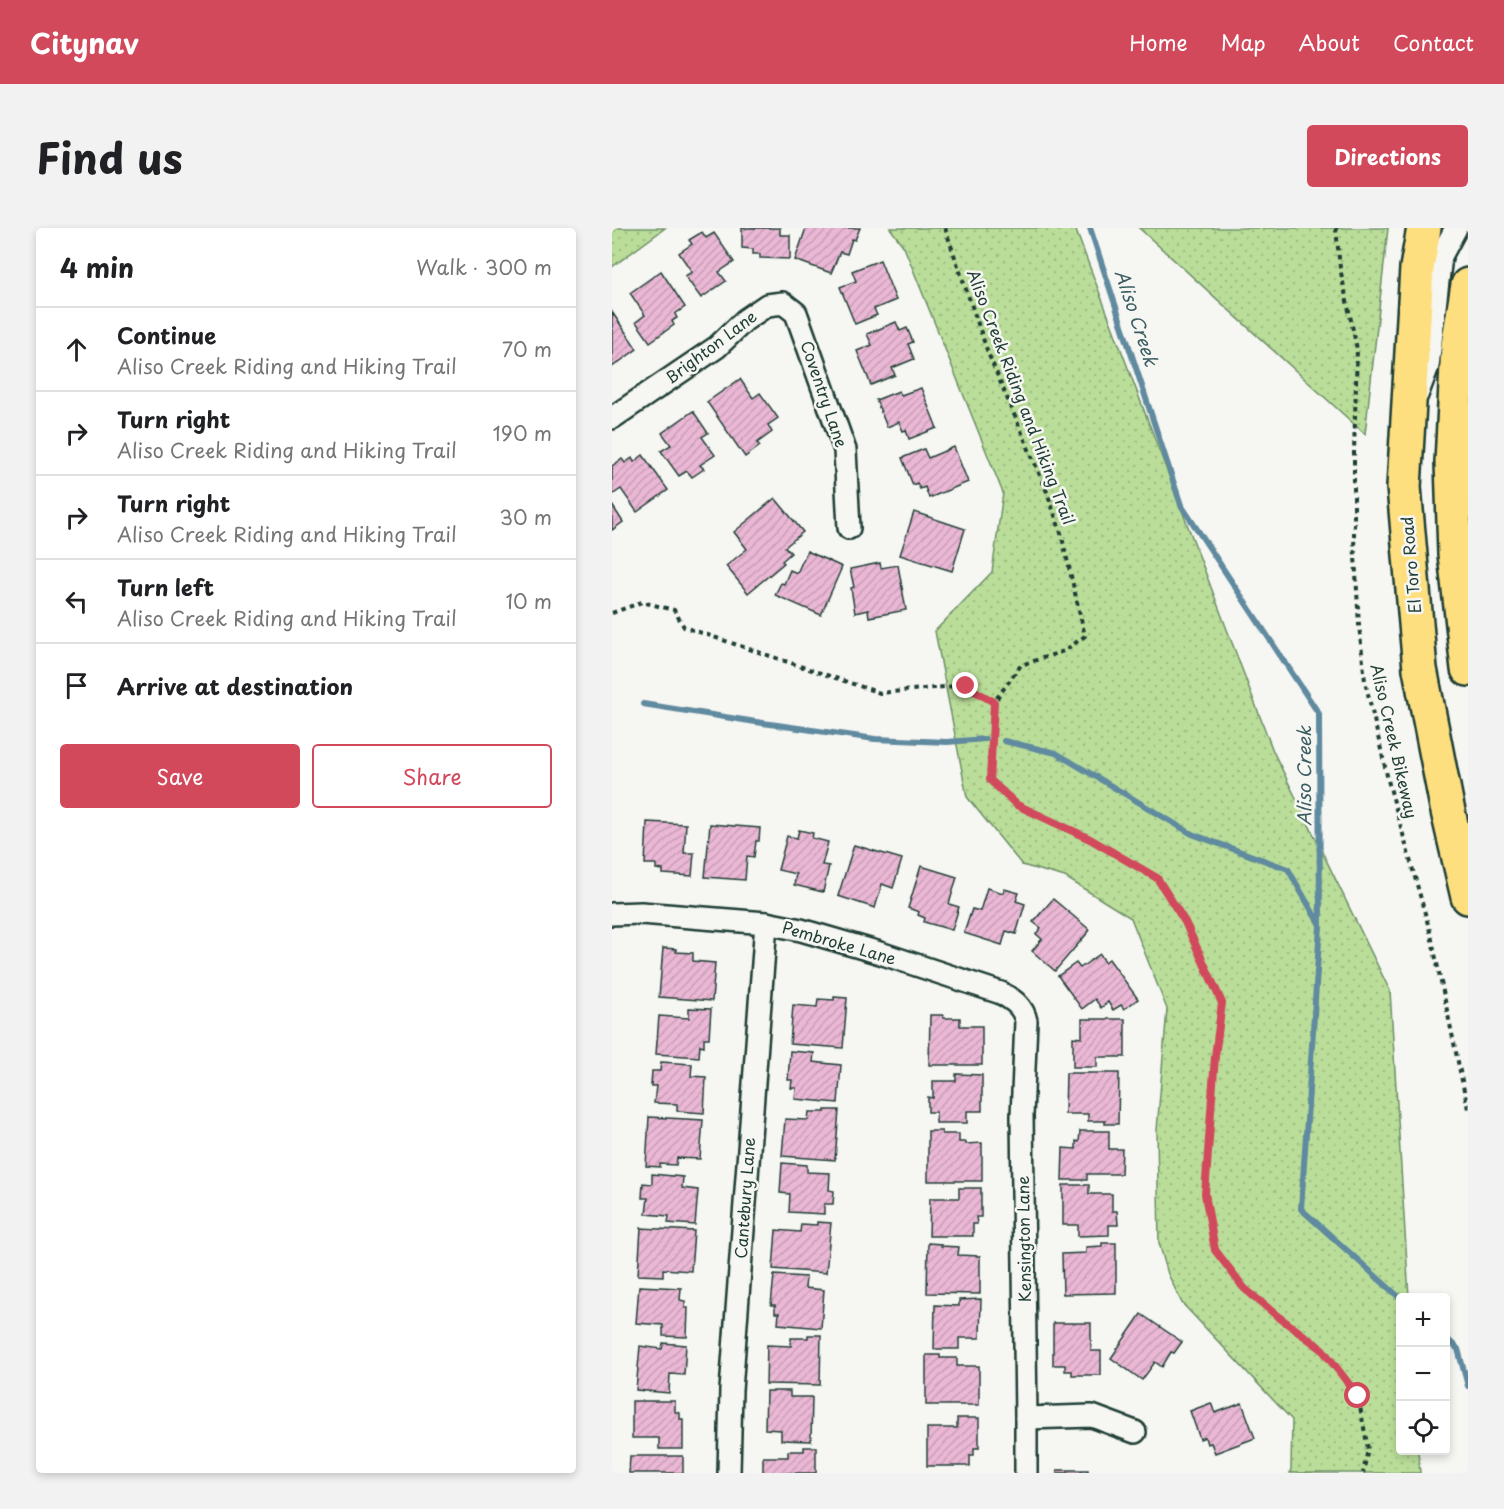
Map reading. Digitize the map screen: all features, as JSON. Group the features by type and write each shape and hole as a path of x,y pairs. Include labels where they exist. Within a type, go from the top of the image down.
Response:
{"main road":[{"name":"El Toro Road","path":"1424,228 1417,268 1404,487 1420,669 1447,807 1468,897"},
{"path":"1468,285 1458,346 1452,462 1455,554 1468,669"}],"street":[{"path":"1408,416 1428,366 1442,256 1456,228"},
{"path":"1465,228 1468,234"},
{"name":"Brighton Lane","path":"612,418 717,347 744,320 767,305 783,303"},
{"name":"Coventry Lane","path":"783,303 796,313 845,450 849,528"},
{"name":"Pembroke Lane","path":"612,914 641,913 766,923 801,930 1001,993 1020,1006"},
{"name":"Cantebury Lane","path":"729,1473 731,1390 766,923"},
{"name":"Kensington Lane","path":"1020,1006 1026,1021 1022,1116 1026,1473"},
{"path":"1026,1418 1092,1416 1135,1432"}],"path":[{"name":"Aliso Creek Riding and Hiking Trail","path":"945,228 988,353 1047,492 1061,533 1085,636 1064,651 1021,665 994,702"},
{"name":"Aliso Creek Bikeway","path":"1336,228 1340,268 1358,349 1354,452 1354,539 1365,681 1389,784 1431,935 1468,1109"},
{"path":"612,613 642,602 674,610 684,627 880,693 966,686 994,702 990,780 1017,805 1090,839 1157,878 1185,922 1222,1003 1215,1056 1205,1194 1215,1250 1244,1288 1322,1349 1358,1396 1368,1449 1363,1473"}],"green space":[{"path":"612,228 665,228 612,267"},
{"path":"890,228 1075,228 1273,751 1390,991 1409,1293 1396,1293 1396,1455 1418,1455 1420,1473 1290,1473 1292,1420 1182,1303 1168,1274 1159,1243 1157,1130 1167,1009 1131,918 1065,877 1022,865 967,797 935,631 992,572 1003,493 904,247"},
{"path":"1139,228 1388,228 1365,434"}],"building":[{"path":"742,228 780,228 780,235 790,235 790,259 760,258 760,254 753,254 753,249 742,248"},
{"path":"806,228 860,228 855,240 852,239 847,254 840,252 831,273 795,260"},
{"path":"702,232 706,238 714,233 734,262 719,272 726,281 701,298 685,276 692,272 679,253 692,244 689,240"},
{"path":"880,260 896,300 874,309 877,315 855,324 840,287 856,281 852,271"},
{"path":"661,271 685,307 675,314 677,318 672,321 674,325 650,342 636,322 645,315 630,293"},
{"path":"612,312 637,349 612,367"},
{"path":"896,322 900,331 907,328 913,342 908,344 914,359 892,368 895,375 871,385 857,351 872,345 867,334"},
{"path":"740,379 753,398 760,393 778,418 768,425 772,432 757,443 760,446 745,457 707,402"},
{"path":"921,388 937,428 909,439 906,430 903,431 899,422 887,427 876,400 899,391 901,395"},
{"path":"693,411 708,433 702,437 715,455 700,465 704,469 692,477 687,471 679,476 661,451 671,445 662,433"},
{"path":"954,447 968,482 929,498 925,487 920,489 917,483 913,485 902,458 924,449 928,458"},
{"path":"643,455 668,490 637,512 621,489 612,495 612,466 622,459 625,463 632,458 634,462"},
{"path":"775,498 803,532 785,547 791,553 782,561 784,563 748,593 726,566 747,549 734,532"},
{"path":"612,505 623,522 612,530"},
{"path":"914,512 965,529 952,571 900,555"},
{"path":"807,551 842,567 821,615 775,595 781,583 784,584 790,570 797,573"},
{"path":"880,563 881,568 898,565 906,610 869,617 868,610 855,613 851,588 854,587 850,569"},
{"path":"647,822 686,824 684,853 694,853 692,876 663,874 663,870 656,869 656,864 645,864"},
{"path":"710,824 760,828 754,857 747,856 745,880 705,877"},
{"path":"799,830 813,833 812,838 828,842 822,865 829,866 823,892 794,885 796,874 778,870 787,836 797,838"},
{"path":"854,845 902,859 893,888 882,884 875,908 838,896"},
{"path":"921,866 957,877 949,904 959,907 952,930 924,922 925,918 918,915 919,912 908,908"},
{"path":"987,888 1003,893 1004,889 1019,893 1016,901 1025,904 1016,934 1006,931 1002,945 964,933 972,909 980,911"},
{"path":"1053,899 1090,930 1055,971 1032,951 1042,939 1036,934 1041,928 1033,922"},
{"path":"663,948 676,949 676,952 693,953 693,961 715,963 712,1001 659,997"},
{"path":"1100,954 1105,962 1109,959 1138,999 1124,1009 1121,1005 1113,1010 1108,1002 1101,1008 1095,999 1082,1009 1058,976 1076,963 1080,968"},
{"path":"834,997 847,998 843,1048 790,1044 793,1005 817,1007 818,999 834,1000"},
{"path":"689,1008 711,1009 709,1038 704,1038 704,1046 700,1045 699,1057 656,1054 659,1016 689,1018"},
{"path":"930,1015 960,1018 960,1026 982,1026 982,1065 929,1065"},
{"path":"1082,1019 1125,1019 1125,1057 1097,1057 1097,1067 1073,1067 1073,1037 1082,1038"},
{"path":"790,1051 814,1053 813,1062 841,1065 838,1103 795,1099 796,1088 791,1088 792,1080 788,1080"},
{"path":"661,1062 692,1064 691,1076 706,1077 704,1113 677,1111 677,1104 654,1103 656,1086 651,1086 652,1071 660,1071"},
{"path":"1066,1073 1119,1073 1118,1124 1088,1121 1088,1114 1065,1114"},
{"path":"956,1074 982,1075 982,1111 967,1111 967,1123 936,1123 936,1112 928,1112 928,1097 933,1098 933,1081 956,1081"},
{"path":"825,1110 839,1110 835,1160 782,1156 785,1119 808,1120 809,1112 825,1112"},
{"path":"649,1117 703,1120 700,1159 677,1158 676,1165 646,1166"},
{"path":"928,1131 959,1134 959,1142 966,1142 966,1144 982,1143 982,1181 928,1181"},
{"path":"1080,1131 1109,1131 1109,1149 1122,1149 1121,1174 1087,1174 1087,1180 1062,1180 1063,1148 1076,1149"},
{"path":"782,1163 807,1165 807,1172 830,1173 829,1190 834,1191 833,1204 824,1204 824,1214 789,1212 790,1194 780,1193"},
{"path":"652,1174 683,1177 682,1188 698,1190 695,1225 668,1223 669,1216 646,1214 648,1198 642,1198 643,1183 652,1184"},
{"path":"1063,1185 1089,1185 1089,1194 1112,1194 1112,1211 1117,1211 1118,1225 1109,1225 1109,1235 1078,1236 1078,1225 1063,1225"},
{"path":"959,1188 981,1188 981,1217 976,1217 977,1224 973,1224 973,1236 929,1236 930,1198 959,1198"},
{"path":"817,1222 831,1223 826,1273 773,1269 776,1230 800,1232 801,1224 817,1225"},
{"path":"641,1228 694,1231 691,1271 663,1269 663,1276 638,1275"},
{"path":"928,1243 959,1247 958,1255 980,1256 980,1294 927,1293"},
{"path":"1102,1243 1116,1243 1116,1293 1063,1294 1062,1254 1086,1253 1086,1247 1102,1246"},
{"path":"774,1275 806,1277 805,1288 824,1290 821,1328 778,1324 779,1313 775,1313 775,1305 771,1305"},
{"path":"639,1286 681,1288 680,1300 685,1301 685,1308 688,1308 687,1337 663,1336 663,1325 636,1323"},
{"path":"981,1299 980,1338 959,1338 959,1349 934,1349 935,1305 959,1306 959,1300"},
{"path":"1141,1314 1182,1342 1174,1353 1171,1352 1162,1367 1155,1362 1142,1380 1111,1358"},
{"path":"1053,1323 1091,1323 1091,1351 1101,1351 1101,1375 1072,1375 1072,1371 1065,1371 1065,1365 1053,1365"},
{"path":"808,1335 821,1335 820,1385 766,1384 767,1345 791,1346 791,1338 808,1338"},
{"path":"663,1343 686,1345 684,1375 670,1374 669,1393 636,1390 640,1346 662,1349"},
{"path":"926,1355 957,1358 957,1366 979,1366 979,1405 926,1405"},
{"path":"766,1391 790,1391 790,1397 812,1397 811,1441 781,1440 781,1430 765,1429"},
{"path":"632,1401 675,1401 675,1412 680,1413 680,1419 683,1419 683,1449 659,1449 659,1438 632,1438"},
{"path":"1211,1403 1215,1413 1242,1403 1255,1438 1215,1453 1211,1443 1207,1444 1205,1437 1200,1439 1190,1411"},
{"path":"957,1418 979,1418 979,1448 974,1448 974,1455 970,1455 970,1466 927,1466 927,1428 957,1428"},
{"path":"804,1447 816,1447 816,1473 763,1473 763,1457 788,1457 788,1451 804,1451"},
{"path":"630,1456 683,1456 683,1473 629,1473"},
{"path":"1057,1470 1088,1470 1088,1473 1057,1473"}],"waterway":[{"name":"Aliso Creek","path":"1090,228 1181,505 1319,714 1320,926 1301,1209 1396,1294"},
{"path":"643,704 875,739 947,742 985,739"},
{"path":"1004,741 1056,753 1192,834 1288,869 1320,925"},
{"name":"Aliso Creek","path":"1450,1342 1458,1349 1468,1386"}],"route":[{"path":"966,686 994,702 990,780 1017,805 1090,839 1157,878 1185,922 1222,1003 1215,1056 1205,1194 1215,1250 1244,1288 1322,1349 1358,1396"}]}
